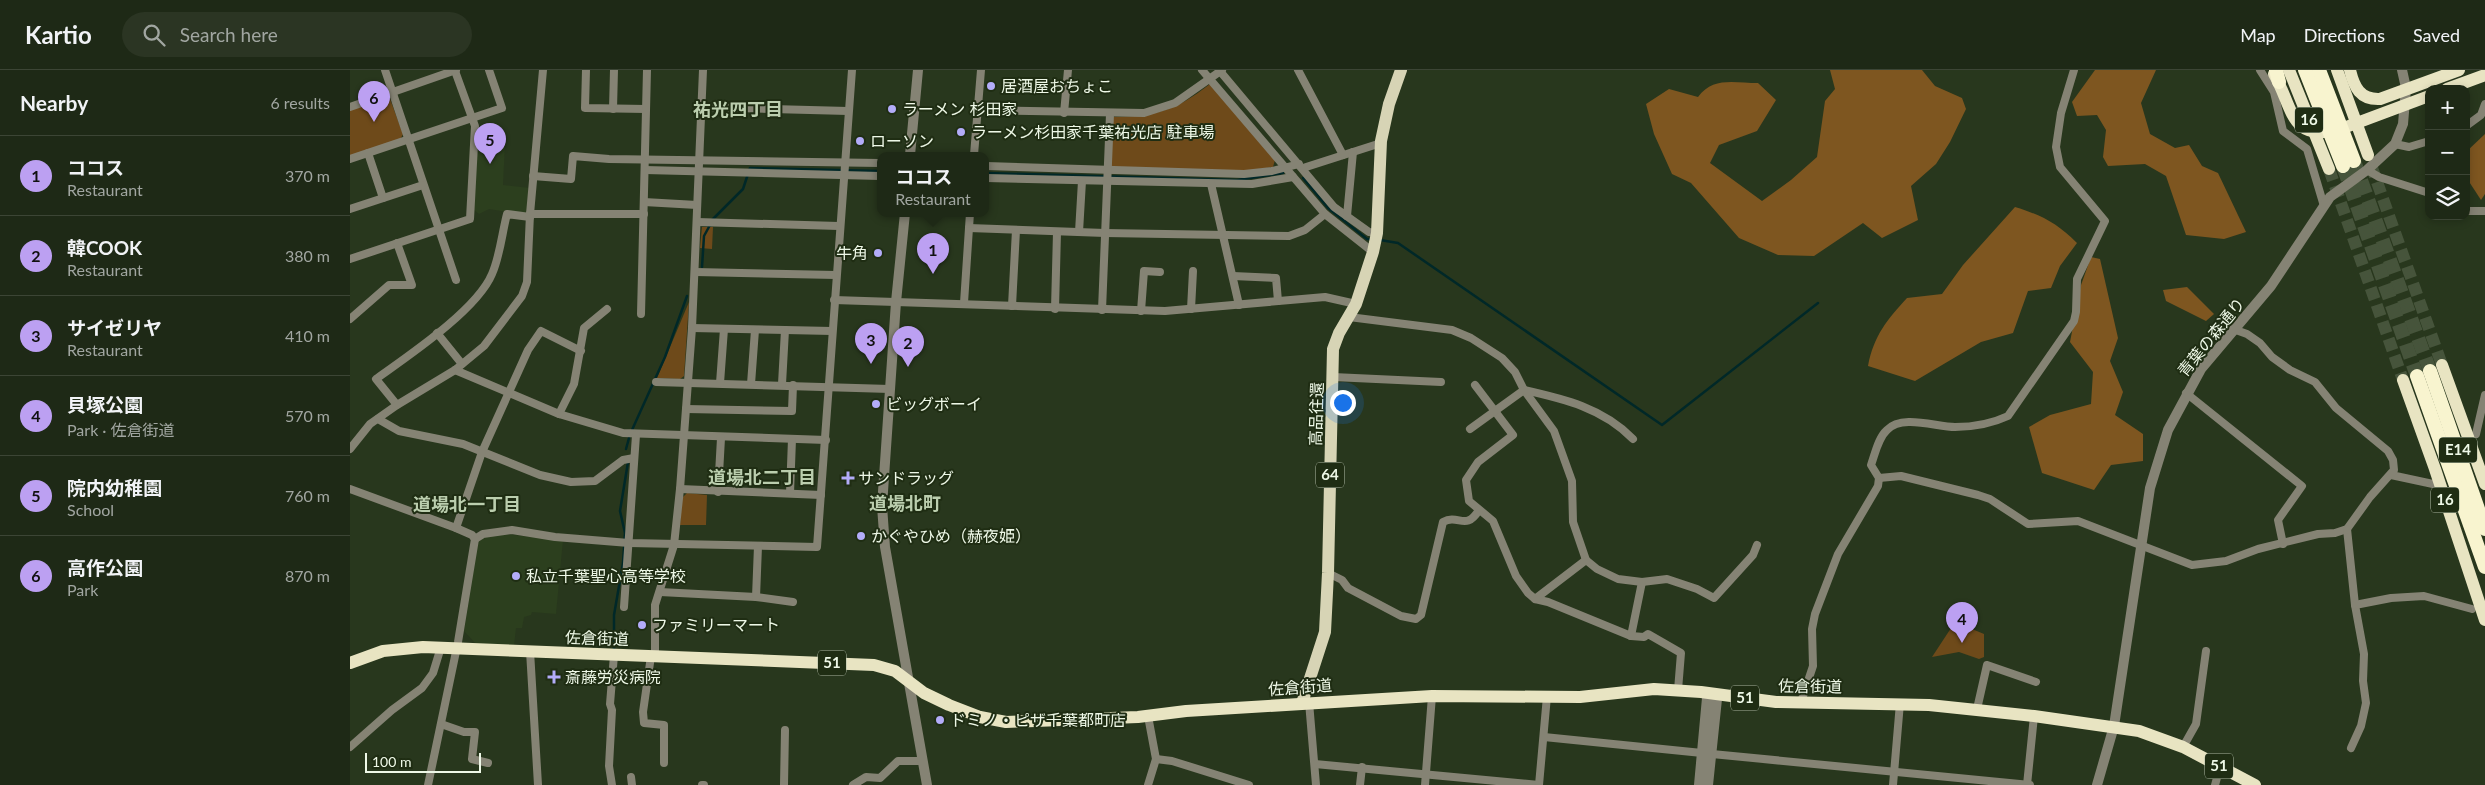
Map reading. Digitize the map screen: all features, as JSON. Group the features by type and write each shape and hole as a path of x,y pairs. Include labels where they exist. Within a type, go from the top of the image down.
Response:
{"highway":[{"name":"16","path":"2289,70 2329,169"},
{"path":"2305,70 2348,163 2319,70"},
{"path":"2337,70 2368,155"},
{"path":"2350,70 2354,84 2361,94 2373,99 2380,99 2459,70"},
{"path":"2276,74 2296,122 2306,130 2326,133 2425,97"},
{"path":"2458,85 2485,75"},
{"path":"2429,371 2485,484"},
{"name":"E14","path":"2429,371 2485,529"},
{"name":"E14","path":"2429,371 2485,568"},
{"name":"16","path":"2403,380 2435,469 2485,620"},
{"name":"佐倉街道","path":"350,663 383,651 401,648 441,647 874,665 895,671 924,693 940,701 980,717 999,721 1148,716 1186,711 1432,696 1598,696 1646,690 1712,693 1776,702 1900,704 1977,709 2114,726 2151,734 2183,747 2255,785"}],"main road":[{"name":"64","path":"1373,252 1377,233 1381,144 1389,104 1401,70"},
{"name":"高品往還","path":"1307,705 1325,632 1334,377 1333,349 1339,333 1356,304 1373,252"}],"street":[{"path":"385,70 456,280"},
{"path":"425,70 428,80"},
{"path":"350,106 455,70 475,126 470,219 350,259"},
{"path":"350,159 502,108 489,70"},
{"path":"350,449 370,424 396,405 462,364 495,333 522,296 527,282 533,176 544,70"},
{"path":"586,70 585,108 646,109"},
{"path":"613,109 614,70"},
{"path":"642,314 647,70"},
{"path":"664,763 664,725 644,723 643,712 653,656 655,611 674,545 680,489 692,328 703,70"},
{"path":"428,785 457,648 475,539 483,534 512,530 555,537 625,543 817,547 826,440 839,226 852,70"},
{"path":"910,152 918,70"},
{"path":"974,152 981,70"},
{"path":"1064,113 1068,70"},
{"path":"1202,70 1325,214 1373,252"},
{"path":"978,110 1110,114 1144,113 1164,108 1196,90 1221,70 1334,207 1369,232 1377,233"},
{"path":"1298,70 1343,155"},
{"path":"1801,702 1813,666 1812,629 1815,614 1838,554 1878,486 1879,478 1871,465 1881,438 1887,429 1896,424 1956,427 1992,424 2008,416 2074,321 2077,279 2105,221 2060,167 2056,147 2061,113 2074,70"},
{"path":"2260,70 2274,92 2283,131 2307,149 2324,206"},
{"name":"青葉の森通り","path":"2097,785 2114,726 2154,470 2168,430 2186,393 2201,369 2271,286 2330,196 2367,170 2395,144 2403,124 2403,105 2406,88 2402,70"},
{"path":"2470,123 2481,115 2485,104"},
{"path":"701,107 848,111"},
{"path":"1102,310 1110,114"},
{"path":"2395,144 2409,147 2425,142"},
{"path":"989,178 1082,181 1107,176 1244,174 1301,166 1381,144"},
{"path":"1347,216 1352,152"},
{"path":"368,153 383,198"},
{"path":"533,176 571,178 573,156 595,159 877,164"},
{"path":"989,166 1211,184 1252,184 1292,177"},
{"path":"645,170 877,176"},
{"path":"2367,170 2379,177 2425,192"},
{"path":"1079,232 1082,181"},
{"path":"1211,184 1239,305"},
{"path":"350,209 423,185"},
{"path":"644,202 697,204"},
{"path":"2470,211 2485,211"},
{"path":"396,405 376,379 437,333 468,306 492,274 507,214 530,216 644,214"},
{"path":"969,228 1105,234 1289,236 1305,230 1325,214"},
{"path":"905,217 896,302 882,506 885,547 926,785"},
{"path":"964,303 970,217"},
{"path":"697,222 839,226"},
{"path":"1012,306 1016,230"},
{"path":"1055,309 1057,232"},
{"path":"350,319 389,285 412,285 397,244"},
{"path":"1141,311 1144,271 1160,272"},
{"path":"1191,309 1193,271"},
{"path":"694,272 836,275"},
{"path":"1233,276 1276,278 1278,301"},
{"path":"834,300 964,303 1055,309 1141,311 1191,309 1325,297 1356,304"},
{"path":"559,414 574,384 584,328 607,309"},
{"path":"1349,317 1452,330 1471,338 1502,358 1515,372 1524,390 1554,431 1572,481 1573,522 1586,560 1607,575 1629,582 1667,579 1697,589 1714,598 1753,555 1757,545"},
{"path":"692,328 832,331"},
{"path":"720,383 724,329"},
{"path":"1879,478 1901,476 1978,495 1990,499 2028,524 2078,521 2142,544 2192,565 2226,561 2258,549 2318,534 2346,530 2370,497 2394,470 2393,460 2388,451 2336,408 2315,382 2290,370 2272,357 2260,343 2247,334 2233,329"},
{"path":"751,384 754,330"},
{"path":"782,384 785,330"},
{"path":"456,528 482,452 528,350 540,331 581,351"},
{"path":"437,333 462,364"},
{"path":"454,370 559,414 613,431 636,434 721,438 826,440"},
{"path":"1334,377 1441,382"},
{"path":"656,382 782,384 890,389"},
{"path":"686,409 792,411 793,385"},
{"path":"1475,386 1513,435 1478,462 1466,480 1468,501 1493,521 1516,576 1535,599 1548,602 1631,636 1644,637 1648,634 1681,653 1678,690"},
{"path":"1470,429 1524,390 1566,399 1596,412 1613,420 1632,439"},
{"path":"2186,393 2302,486 2278,520 2282,544"},
{"path":"2476,434 2485,395"},
{"path":"378,419 399,431 463,444 540,475 571,482 595,481 623,460 634,458"},
{"path":"624,607 625,543 636,434"},
{"path":"718,492 721,438"},
{"path":"790,493 792,439"},
{"path":"2391,475 2433,484"},
{"path":"350,488 456,528 472,535 475,539"},
{"path":"680,489 822,495"},
{"path":"1328,573 1342,580 1348,588 1400,616 1416,619 1421,615 1443,522 1448,519 1468,522 1473,520 1479,510"},
{"path":"2346,530 2355,605 2364,654 2363,681 2366,704 2361,726 2351,748"},
{"path":"756,598 758,546"},
{"path":"1535,599 1586,560"},
{"path":"1631,636 1642,582"},
{"path":"660,592 793,602"},
{"path":"2355,605 2391,598 2424,596 2472,609"},
{"path":"350,747 392,710 422,688 433,673 441,647"},
{"path":"2183,747 2196,724 2206,651"},
{"path":"530,652 538,785"},
{"path":"612,785 609,766 612,710 610,704 614,655"},
{"path":"1977,709 1987,665 2036,682"},
{"path":"1708,785 1707,698 1712,693"},
{"path":"1425,785 1432,696"},
{"path":"1315,764 1539,785 1547,696"},
{"path":"1893,785 1900,704"},
{"path":"1307,705 1316,785"},
{"path":"1148,716 1156,759 1148,785"},
{"path":"1544,737 2028,785 2034,716"},
{"path":"441,724 464,732 475,732 472,759 488,763"},
{"path":"784,785 785,730"},
{"path":"1699,785 1707,753"},
{"path":"1156,759 1172,761 1248,785"},
{"path":"853,785 866,777 880,778 898,761 922,761"},
{"path":"2215,785 2220,766"},
{"path":"1360,785 1362,767"}],"shaded area":[{"path":"1830,70 1922,70 1935,86 1962,98 1966,109 1950,142 1936,164 1911,186 1918,220 1882,238 1863,223 1814,256 1778,255 1739,238 1691,183 1672,174 1654,134 1646,104 1669,89 1698,97 1704,90 1718,83 1758,83 1776,100 1757,131 1719,145 1710,163 1762,201 1791,180 1817,157 1825,101 1835,89"},
{"path":"2095,70 2156,70 2141,103 2150,134 2175,148 2189,145 2202,166 2218,173 2246,232 2224,239 2186,235 2166,176 2145,164 2108,166 2103,157 2106,130 2097,115 2077,116 2072,102"},
{"path":"1210,84 1275,160 1273,167 1244,171 1110,167 1113,117 1141,115 1164,110 1186,100"},
{"path":"386,98 390,99 403,134 400,140 350,156 350,110"},
{"path":"2485,134 2485,194 2481,200 2470,183 2470,148"},
{"path":"477,142 505,144 503,185 530,188 528,213 526,215 489,209 479,214 474,210"},
{"path":"2015,207 2048,220 2077,243 2060,266 2051,288 2028,291 2013,333 1981,342 1915,381 1868,366 1874,345 1882,329 1907,298 1942,294 1963,265"},
{"path":"702,227 713,227 712,249 700,248"},
{"path":"2091,257 2100,259 2118,338 2110,361 2123,392 2115,415 2143,434 2143,461 2111,465 2094,490 2042,473 2029,427 2050,415 2091,404 2093,372 2070,342 2081,285"},
{"path":"2187,287 2214,314 2206,321 2166,301 2163,290"},
{"path":"689,302 684,376 680,379 657,378"},
{"path":"687,493 707,495 706,525 680,525 682,498"},
{"name":"私立千葉聖心高等学校","path":"493,533 563,540 556,614 532,612 531,615 524,617 522,628 516,628 514,646 477,645 464,631 479,538"},
{"path":"1955,622 1984,634 1984,657 1979,659 1959,652 1932,657"}],"waterway":[{"path":"712,220 743,189 750,168 877,171"},
{"path":"989,173 1237,180 1283,173"},
{"path":"1303,178 1328,208 1367,239 1372,239"},
{"path":"702,267 704,236 710,225"},
{"path":"1380,240 1398,243 1662,425 1818,303"},
{"path":"632,430 665,357 687,296"},
{"path":"626,449 629,438"},
{"path":"614,650 614,615 623,563 625,533 620,511 628,462"}],"tunnel":[{"path":"2354,161 2430,371"},
{"path":"2371,165 2442,365"},
{"path":"2343,166 2417,376"},
{"path":"2329,169 2403,380"}],"place":[{"name":"居酒屋おちょこ","path":"991,86"},
{"name":"ラーメン 杉田家","path":"892,109"},
{"name":"高作公園","path":"374,122"},
{"name":"ラーメン杉田家千葉祐光店 駐車場","path":"961,132"},
{"name":"ローソン","path":"860,141"},
{"name":"院内幼稚園","path":"490,164"},
{"name":"牛角","path":"878,253"},
{"name":"ココス","path":"933,274"},
{"name":"サイゼリヤ","path":"871,364"},
{"name":"韓COOK","path":"908,367"},
{"name":"ビッグボーイ","path":"876,404"},
{"name":"サンドラッグ","path":"848,478"},
{"name":"かぐやひめ（赫夜姫）","path":"861,536"},
{"name":"私立千葉聖心高等学校","path":"516,576"},
{"name":"ファミリーマート","path":"642,625"},
{"name":"貝塚公園","path":"1962,643"},
{"name":"斎藤労災病院","path":"554,677"},
{"name":"ドミノ・ピザ千葉都町店","path":"940,720"}],"district":[{"name":"祐光四丁目","path":"738,110"},
{"name":"道場北二丁目","path":"762,478"},
{"name":"道場北町","path":"905,504"},
{"name":"道場北一丁目","path":"467,505"}]}
